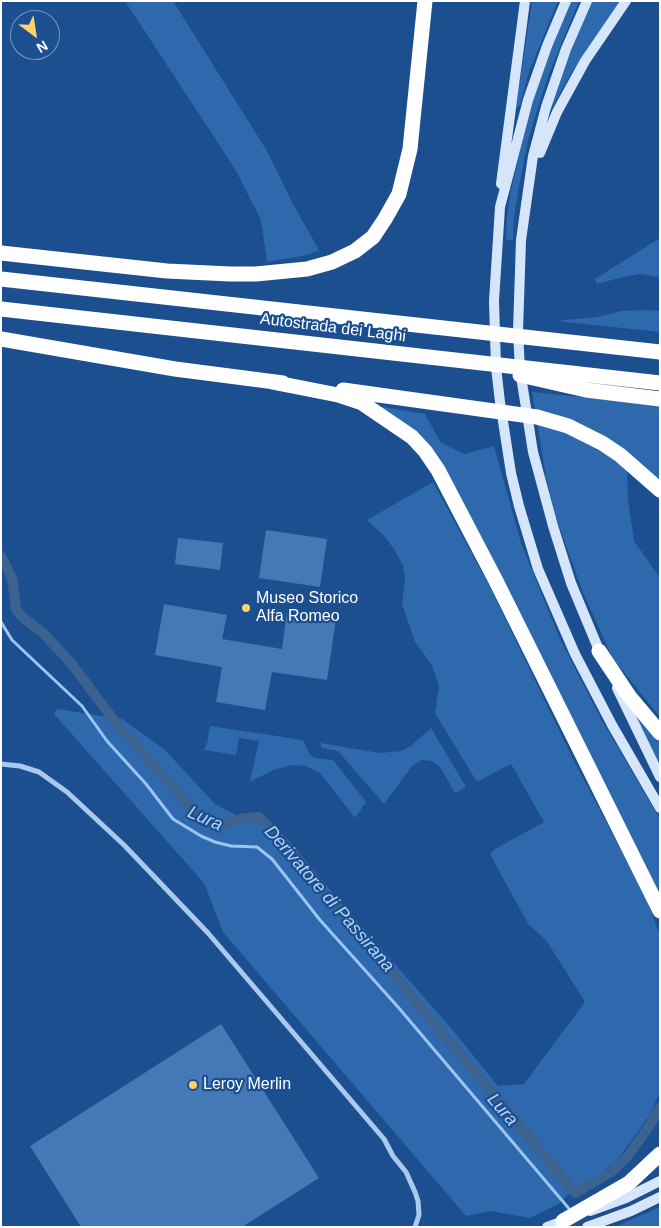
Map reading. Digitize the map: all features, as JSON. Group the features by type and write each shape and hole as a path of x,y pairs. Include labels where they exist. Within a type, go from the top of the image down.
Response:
{"highway":[{"path":"1,253 167,271 256,274 307,269 332,262 355,252 373,237 399,194 410,149 425,1"},
{"name":"Autostrada dei Laghi","path":"1,280 660,352"},
{"name":"Autostrada dei Laghi","path":"1,309 660,383"},
{"path":"1,339 175,368 475,408 554,422 568,426 602,443 632,465 660,490"},
{"path":"466,361 538,380 586,390 660,399"},
{"path":"272,382 362,403 412,437 425,451 438,470 492,572 660,910"},
{"path":"599,650 628,696 660,733"},
{"path":"554,1224 588,1210 628,1182 660,1154"}],"main road":[{"path":"525,1 501,176 494,302 496,368 507,450 521,514 538,569 575,654 612,725 660,808"},
{"path":"500,207 528,100 547,46 566,1"},
{"path":"587,1 566,50 546,107 533,156 524,209 518,331 522,387 533,452 571,583 599,650 660,778"},
{"path":"524,209 543,143 557,112 585,61 626,1"},
{"path":"588,1210 626,1198 660,1181"},
{"path":"587,1227 631,1211 660,1197"}],"street":[{"path":"1,764 20,766 39,772 67,792 124,846 208,932 384,1139 406,1172 415,1192 419,1209 415,1227"}],"shaded area":[{"path":"125,1 173,1 267,151 293,204 319,250 307,255 267,262 261,220 235,169"},
{"path":"532,1 558,1 529,72 520,105 516,108"},
{"path":"571,1 579,1 549,74 539,104 528,141 520,181 514,217 513,240 506,240 511,190 528,116 544,65"},
{"path":"591,1 621,1 570,75 551,110 549,109 566,58"},
{"path":"660,238 660,277 641,274 597,284 595,279"},
{"path":"621,311 660,311 660,332 556,321 597,317"},
{"path":"532,392 660,405 660,483 535,411"},
{"path":"366,404 425,414 441,443 465,454 494,446 521,543 560,639 601,719 660,819 660,901 442,467"},
{"path":"537,423 574,434 627,467 628,500 634,541 660,578 660,717 613,659 584,595 555,515"},
{"path":"433,482 490,587 573,759 646,897 660,936 660,1092 649,1116 618,1159 592,1180 576,1187 558,1204 530,1218 491,1211 466,1216 223,932 204,883 54,714 57,709 122,719 164,749 215,804 244,819 264,822 324,883 450,1027 498,1086 524,1084 585,1002 546,940 528,924 490,854 495,849 544,822 511,764 477,782 435,713 439,686 432,665 415,642 402,604 405,578 403,566 386,538 367,520"},
{"path":"635,714 660,740 660,767"},
{"path":"210,726 303,740 310,755 315,758 333,760 366,802 355,818 320,773 306,766 292,765 273,770 250,782 259,741 239,738 236,755 204,750"},
{"path":"431,728 466,787 455,793 440,767 431,761 422,760 413,765 384,804 338,751 322,748 320,743 380,753 401,751 411,746"},
{"path":"660,1207 660,1227 615,1227"}],"building":[{"path":"266,530 327,539 320,587 259,578"},
{"path":"178,538 223,543 220,570 175,564"},
{"path":"164,604 227,615 222,639 282,649 287,612 336,619 327,680 272,672 265,710 216,702 222,667 155,655"},
{"name":"Leroy Merlin","path":"221,1024 319,1178 242,1227 81,1227 30,1146"}],"waterway":[{"name":"Derivatore di Passirana","path":"1,556 12,578 16,609 21,616 43,633 71,663 116,723 203,821 218,826 244,818 259,817 289,848 575,1193 611,1172 628,1156 660,1107"},
{"name":"Lura","path":"1,622 12,640 82,706 107,741 146,784 173,819 215,842 231,846 257,847 272,859 320,920 398,1007 571,1211"}],"place":[{"name":"Museo Storico Alfa Romeo","path":"246,608"},
{"name":"Leroy Merlin","path":"193,1085"}]}
